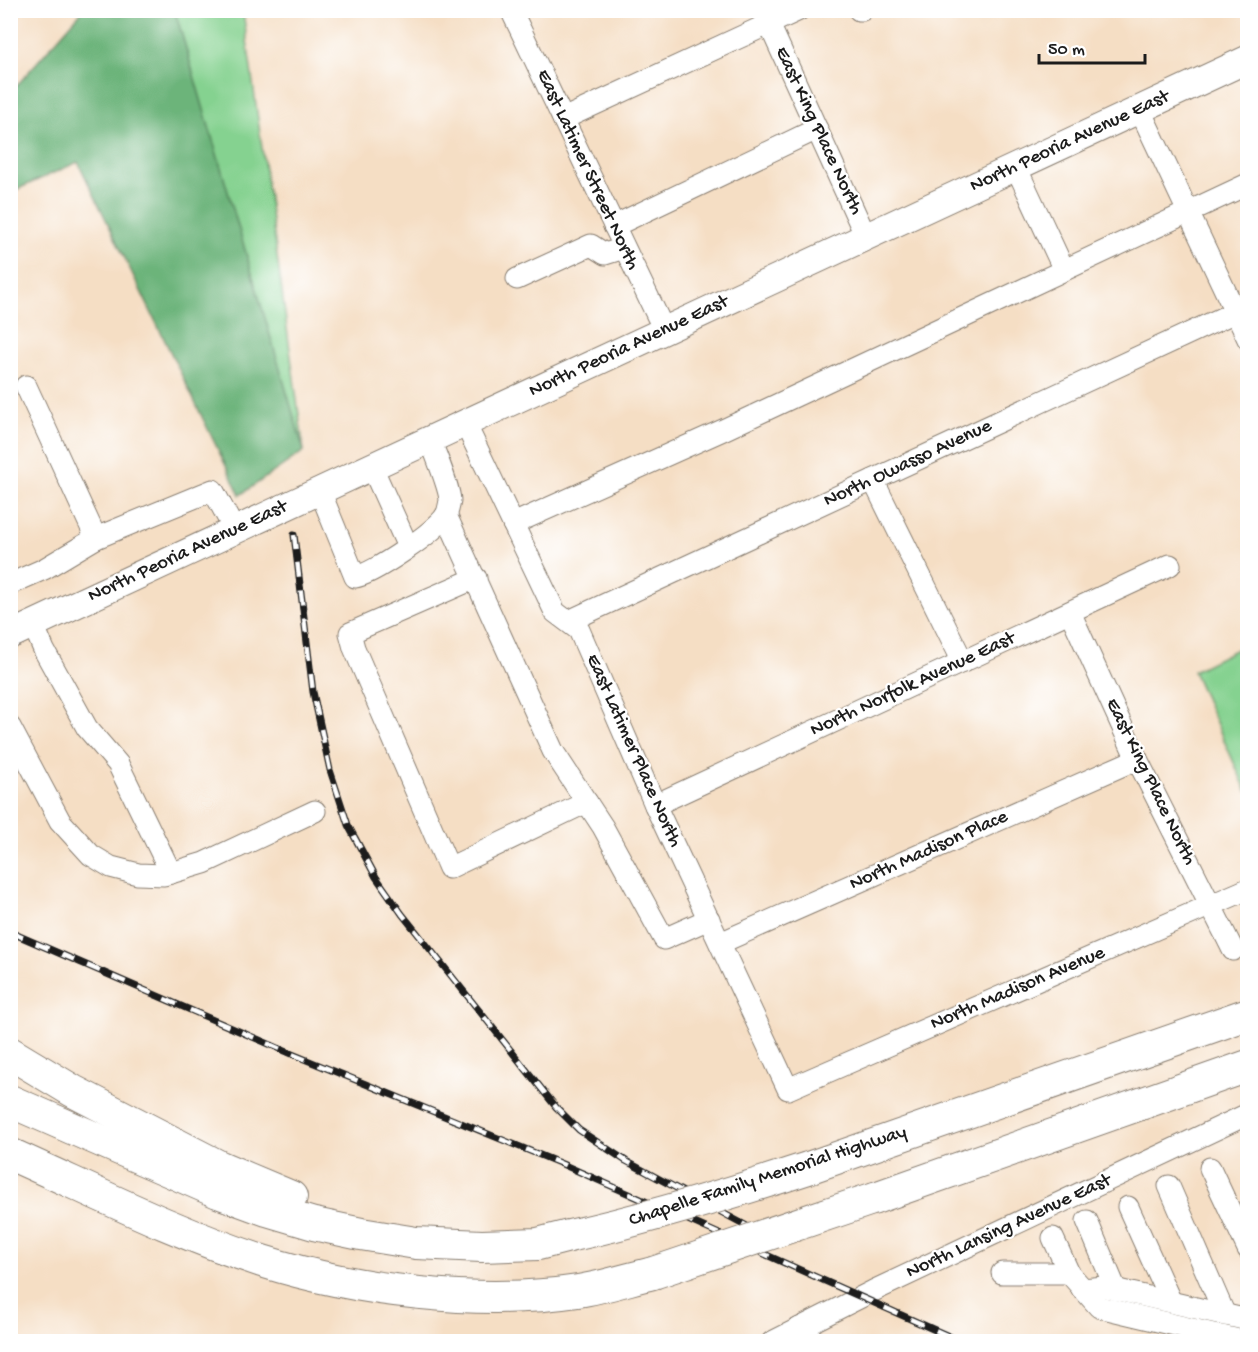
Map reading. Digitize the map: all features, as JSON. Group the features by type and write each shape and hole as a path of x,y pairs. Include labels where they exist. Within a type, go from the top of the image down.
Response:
{"highway":[{"name":"Chapelle Family Memorial Highway","path":"10,1101 218,1191 267,1210 333,1228 416,1242 482,1246 538,1244 681,1208 808,1168 1248,1014"},
{"path":"10,1053 73,1091 220,1167 266,1187 416,1242"},
{"path":"10,1154 159,1221 244,1254 318,1276 421,1293 477,1296 529,1295 578,1291 653,1273 875,1198 1248,1066"}],"main road":[{"name":"North Peoria Avenue East","path":"22,630 235,531 324,503 434,449 465,423 1248,59"}],"street":[{"path":"563,120 799,10"},
{"name":"East Latimer Street North","path":"515,12 563,120 664,330"},
{"name":"East King Place North","path":"769,24 866,237"},
{"path":"1140,108 1187,211 1241,309 1248,339"},
{"path":"614,226 817,129"},
{"path":"1016,167 1064,270"},
{"path":"513,524 723,430 1248,184"},
{"path":"517,279 591,245 605,254 624,248"},
{"name":"North Owasso Avenue","path":"568,621 1241,309"},
{"path":"26,386 96,538"},
{"name":"East Latimer Place North","path":"465,423 555,612 579,630 655,805 788,1089"},
{"path":"324,503 355,577 364,576 408,547 446,515 450,500 434,449"},
{"path":"377,476 408,547"},
{"path":"873,480 963,662"},
{"path":"10,584 44,569 96,538 213,489 235,531"},
{"path":"446,515 554,751 603,826 664,939 709,920"},
{"name":"North Norfolk Avenue East","path":"655,805 1170,565"},
{"path":"476,578 350,633 354,648 449,868 587,802"},
{"name":"East King Place North","path":"1070,612 1137,759 1233,950"},
{"path":"22,630 44,650 87,728 118,764 171,873"},
{"path":"10,726 60,820 91,855 111,867 138,874 164,875 204,863 315,811"},
{"name":"North Madison Place","path":"720,943 1137,759"},
{"name":"North Madison Avenue","path":"788,1089 1248,889"},
{"name":"North Lansing Avenue East","path":"772,1341 1248,1114"},
{"path":"1210,1168 1248,1249"},
{"path":"1168,1186 1225,1315"},
{"path":"1128,1207 1170,1302"},
{"path":"1087,1221 1116,1290"},
{"path":"1053,1238 1075,1281 1099,1307 1247,1341"},
{"path":"1002,1273 1075,1281 1248,1320"},
{"path":"800,1328 816,1341"}],"green space":[{"path":"83,10 175,11 304,451 240,495 78,162 11,192 11,92"},
{"path":"174,11 243,11 304,451 240,495"},
{"path":"1247,644 1247,792 1193,671"}],"railway":[{"path":"294,535 313,692 330,770 348,825 376,877 402,914 556,1107 579,1130 626,1161 747,1226"},
{"path":"10,932 292,1054 562,1164 962,1342"}]}
